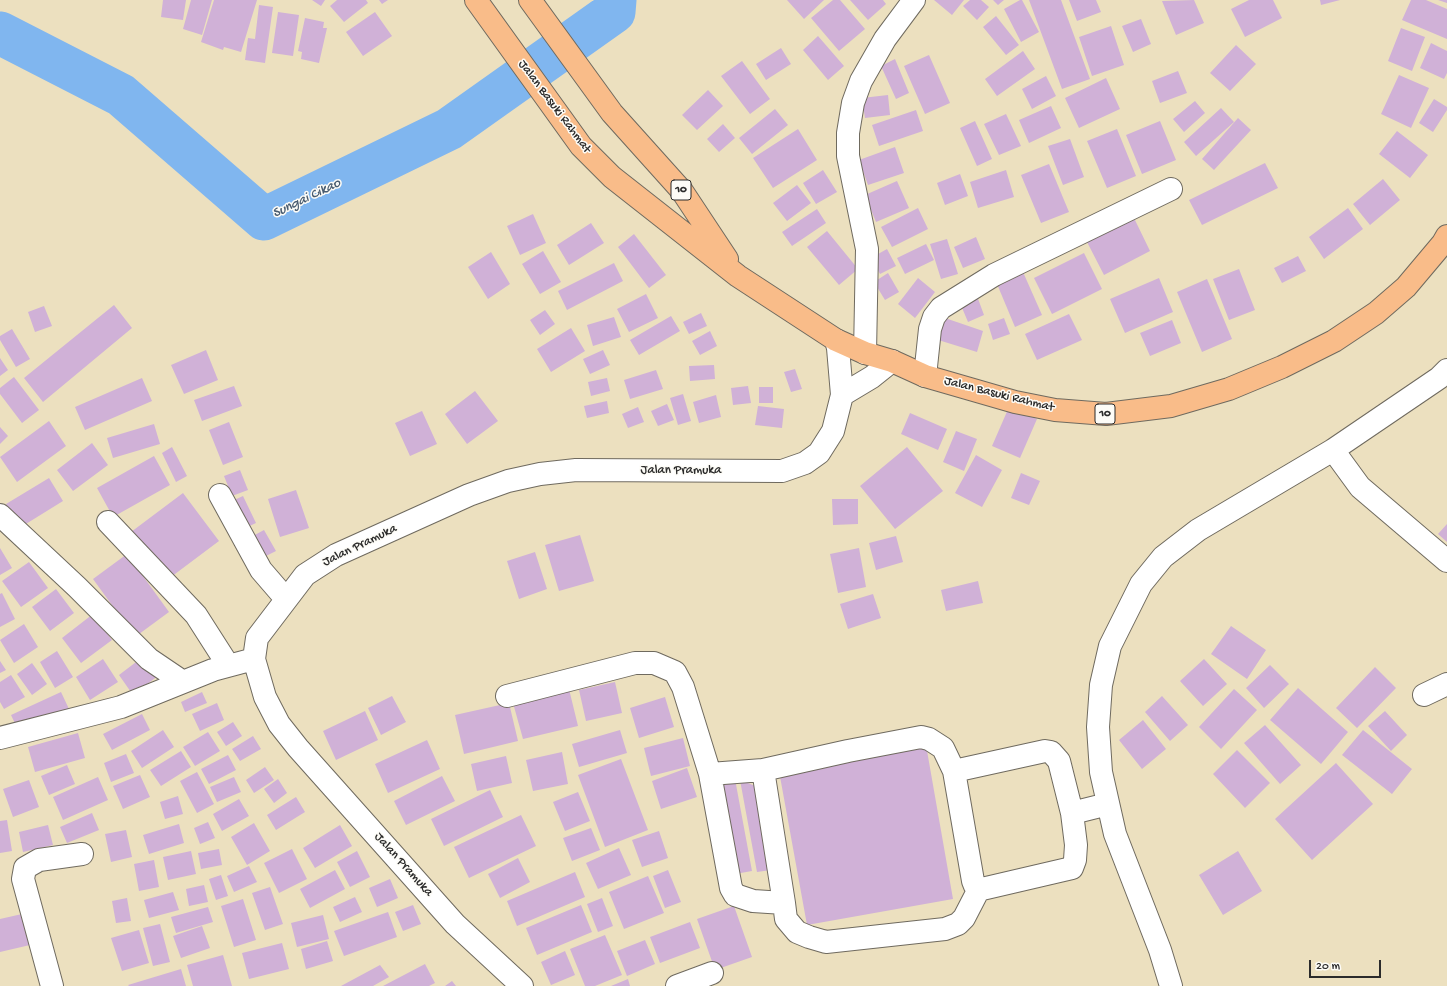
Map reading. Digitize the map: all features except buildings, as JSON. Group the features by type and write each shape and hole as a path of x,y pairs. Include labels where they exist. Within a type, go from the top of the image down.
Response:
{"highway":[{"name":"Jalan Basuki Rahmat","path":"476,0 581,146 612,177 738,276 836,340 864,353 892,361 924,376 1015,402 1056,410 1106,414 1171,406 1229,390 1282,367 1334,341 1376,313 1406,286 1443,243 1447,236"},
{"name":"Jalan Basuki Rahmat","path":"530,0 612,113 682,191 738,276"}],"street":[{"path":"864,353 867,249 848,156 848,133 853,103 861,81 885,39 914,0"},
{"path":"924,376 930,329 934,317 941,308 994,275 1171,189"},
{"name":"Jalan Pramuka","path":"522,986 455,924 298,748 279,724 265,697 254,659 257,638 305,575 336,555 469,495 508,481 540,474 576,470 782,471 805,463 819,453 829,441 834,431 842,395 836,340"},
{"path":"842,395 872,377 892,361"},
{"path":"1171,986 1160,950 1115,834 1101,772 1098,727 1101,685 1110,646 1141,584 1163,557 1198,530 1333,450 1444,378"},
{"path":"1333,450 1360,487 1447,561"},
{"path":"220,495 261,570 286,598"},
{"path":"0,516 77,586 149,659 183,682"},
{"path":"108,522 196,615 228,665"},
{"path":"0,738 100,713 228,665 254,659"},
{"path":"507,696 635,663 654,663 675,672 683,687 710,774 731,888 735,895 753,901 784,903"},
{"path":"1424,695 1447,684"},
{"path":"710,774 763,770 848,751 921,737 935,742 943,748 954,771 973,881 979,889"},
{"path":"954,771 1046,751 1051,752 1059,761 1072,812 1076,845 1075,860 1072,868 979,889"},
{"path":"763,770 786,919 797,932 826,942 945,929 958,924 964,918 979,889"},
{"path":"1072,812 1108,804"},
{"path":"52,986 23,879 25,868 39,860 82,854"},
{"path":"677,986 712,973"}],"waterway":[{"name":"Sungai Cikao","path":"0,33 121,95 264,219 449,129 614,12 615,0"}]}
